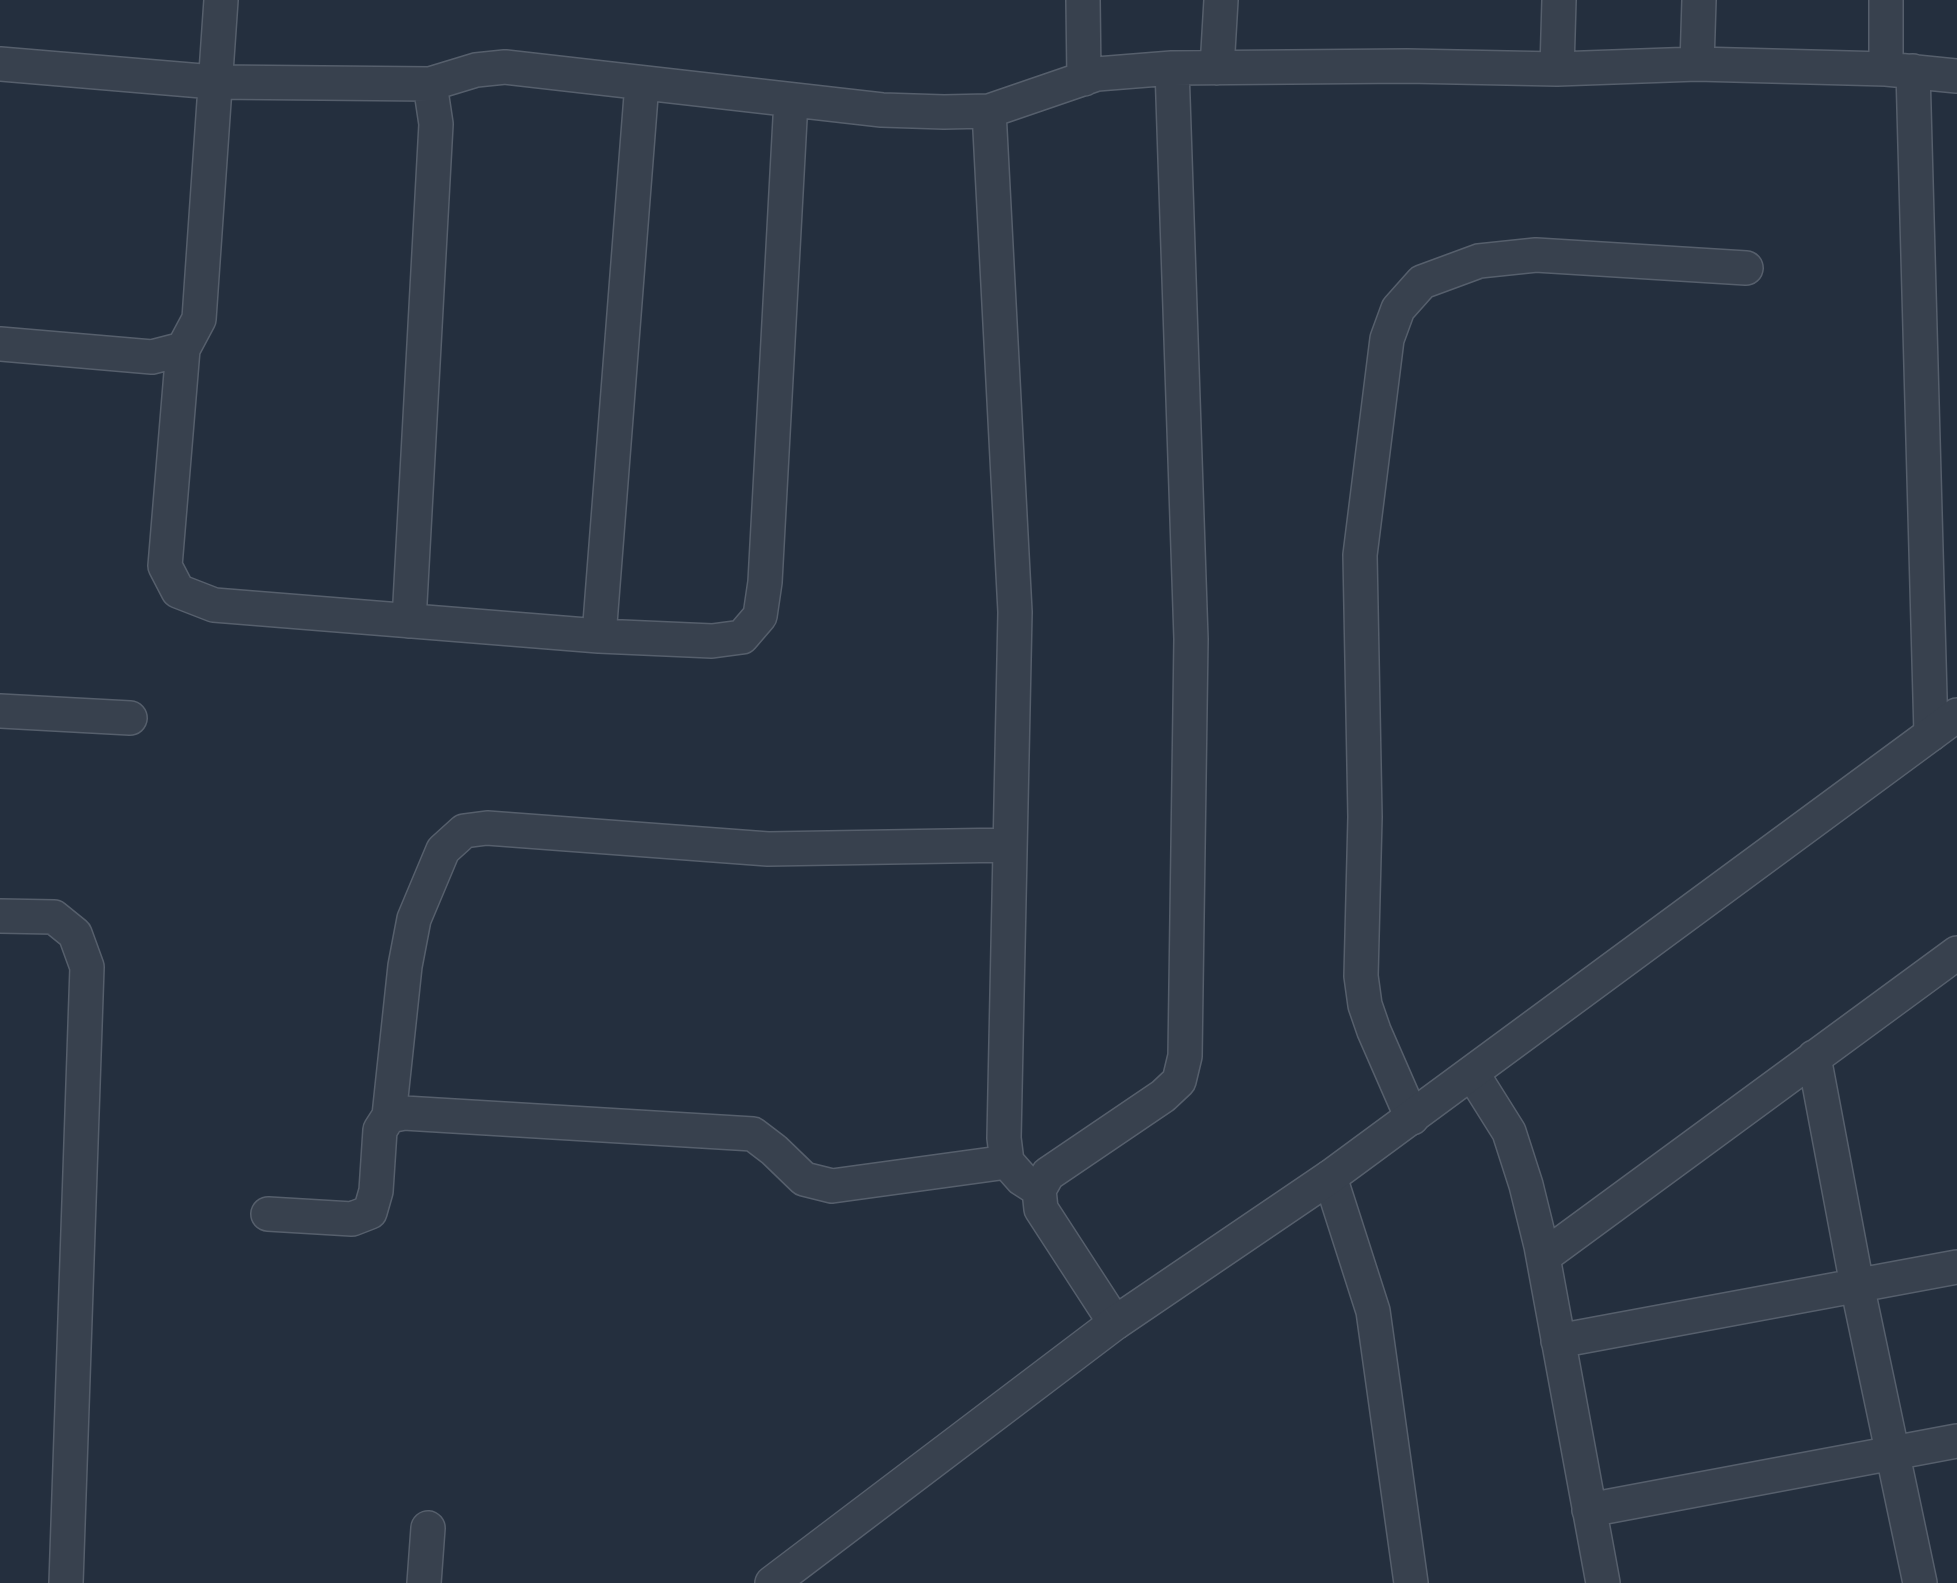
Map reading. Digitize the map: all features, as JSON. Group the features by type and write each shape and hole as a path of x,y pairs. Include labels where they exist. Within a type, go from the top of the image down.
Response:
{"street":[{"path":"221,0 199,319 183,349 165,566 178,591 214,605 599,636 712,641 742,637 760,616 765,582 790,100"},
{"path":"1083,0 1084,79"},
{"path":"1217,68 1221,0"},
{"path":"1557,69 1558,0"},
{"path":"1697,64 1699,0"},
{"path":"1886,0 1899,70 1931,734"},
{"path":"0,64 214,82 430,84 476,70 505,67 882,110 989,111 1097,74 1172,68 1407,66 1557,69 1697,64 1899,70 1957,76"},
{"path":"1115,1323 1041,1209 1039,1190 1048,1174 1163,1096 1179,1081 1185,1056 1191,639 1172,68"},
{"path":"599,636 642,83"},
{"path":"409,621 436,124 430,84"},
{"path":"989,111 1015,612 1004,1138 1007,1162 1022,1179 1039,1190"},
{"path":"1412,1118 1374,1031 1365,1005 1361,976 1365,817 1360,555 1387,339 1398,309 1422,282 1479,261 1536,255 1746,268"},
{"path":"0,344 152,357 183,349"},
{"path":"0,711 130,718"},
{"path":"772,1583 1115,1323 1330,1177 1412,1118 1957,715"},
{"path":"268,1214 352,1219 370,1212 376,1191 380,1130 389,1116 405,966 414,919 443,850 464,831 487,828 768,849 1010,845"},
{"path":"0,916 54,917 75,934 87,967 66,1583"},
{"path":"1543,1257 1957,953"},
{"path":"1814,1057 1857,1285 1920,1583"},
{"path":"1472,1073 1509,1132 1526,1185 1543,1257 1603,1583"},
{"path":"389,1116 404,1113 753,1134 774,1150 804,1179 832,1186 1007,1162"},
{"path":"1330,1177 1373,1311 1411,1583"},
{"path":"1558,1341 1957,1267"},
{"path":"1589,1510 1957,1441"},
{"path":"424,1583 428,1528"}]}
